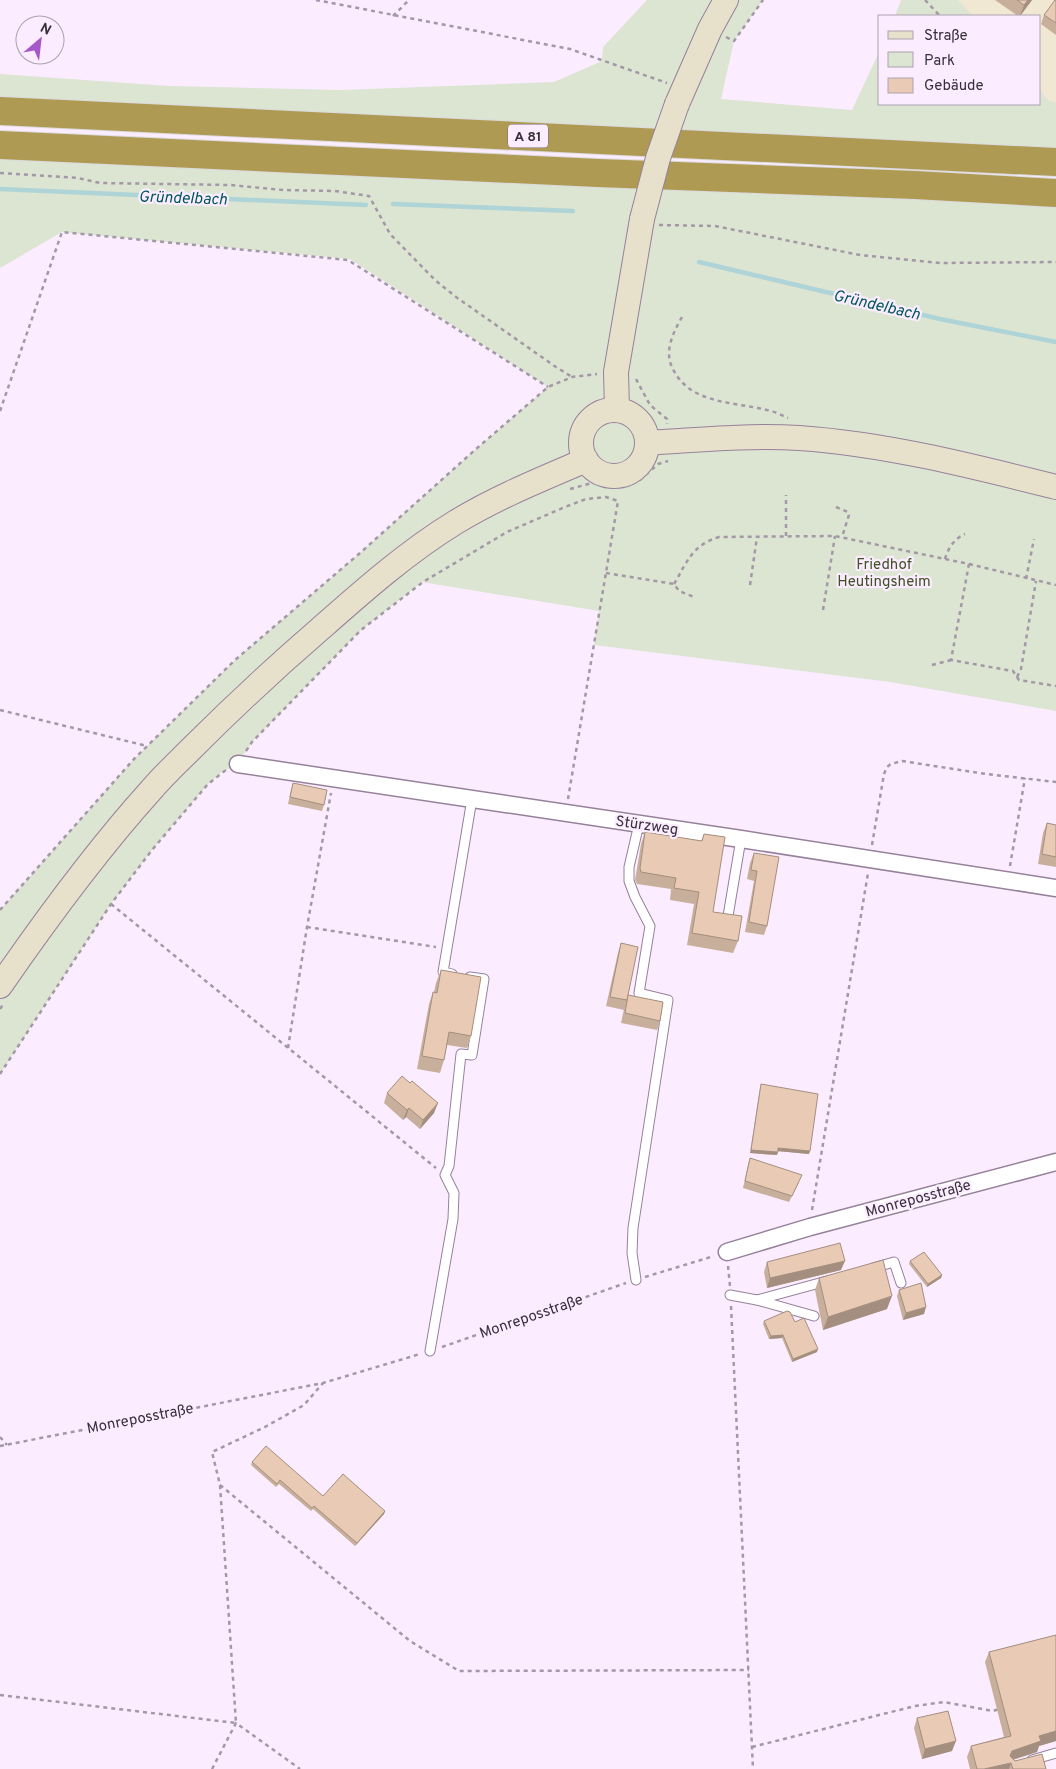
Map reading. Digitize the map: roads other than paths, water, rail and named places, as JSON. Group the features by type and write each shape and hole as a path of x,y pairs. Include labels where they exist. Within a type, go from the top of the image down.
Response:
{"highway":[{"name":"A 81","path":"0,111 1056,162"},
{"name":"A 81","path":"0,145 598,173 915,185 1056,193"}],"main road":[{"path":"617,410 626,372 658,158 680,96 710,29 726,0"},
{"path":"662,449 646,433 635,417 626,412 617,410 606,411 589,421 584,430 582,445 586,460 594,469 605,474 617,475 628,472 638,465 644,455 662,449 734,438 798,438 850,444 922,456 1056,487"},
{"path":"3,994 45,921 105,844 153,788 282,662 346,606 428,540 504,496 586,460"}],"street":[{"name":"Stürzweg","path":"238,764 741,838 1056,888"},
{"name":"Monreposstraße","path":"727,1252 810,1227 1056,1162"}],"lane":[{"path":"430,1351 453,1219 454,1192 445,1176 449,1166 461,1054 472,1055 484,979 443,972 472,799"},
{"path":"636,1280 632,1253 633,1228 668,1000 639,993 650,926 629,881 629,867 639,824"},
{"path":"728,916 741,838"},
{"path":"867,1270 894,1262 901,1283"},
{"path":"757,1300 832,1279"},
{"path":"730,1295 757,1300 814,1316"},
{"path":"1021,1764 1056,1753"}],"waterway":[{"name":"Gründelbach","path":"0,189 366,205"},
{"name":"Gründelbach","path":"393,204 573,211"},
{"name":"Gründelbach","path":"699,262 940,319 1056,342"}],"park label":[{"name":"Friedhof Heutingsheim","path":"884,572"}]}
